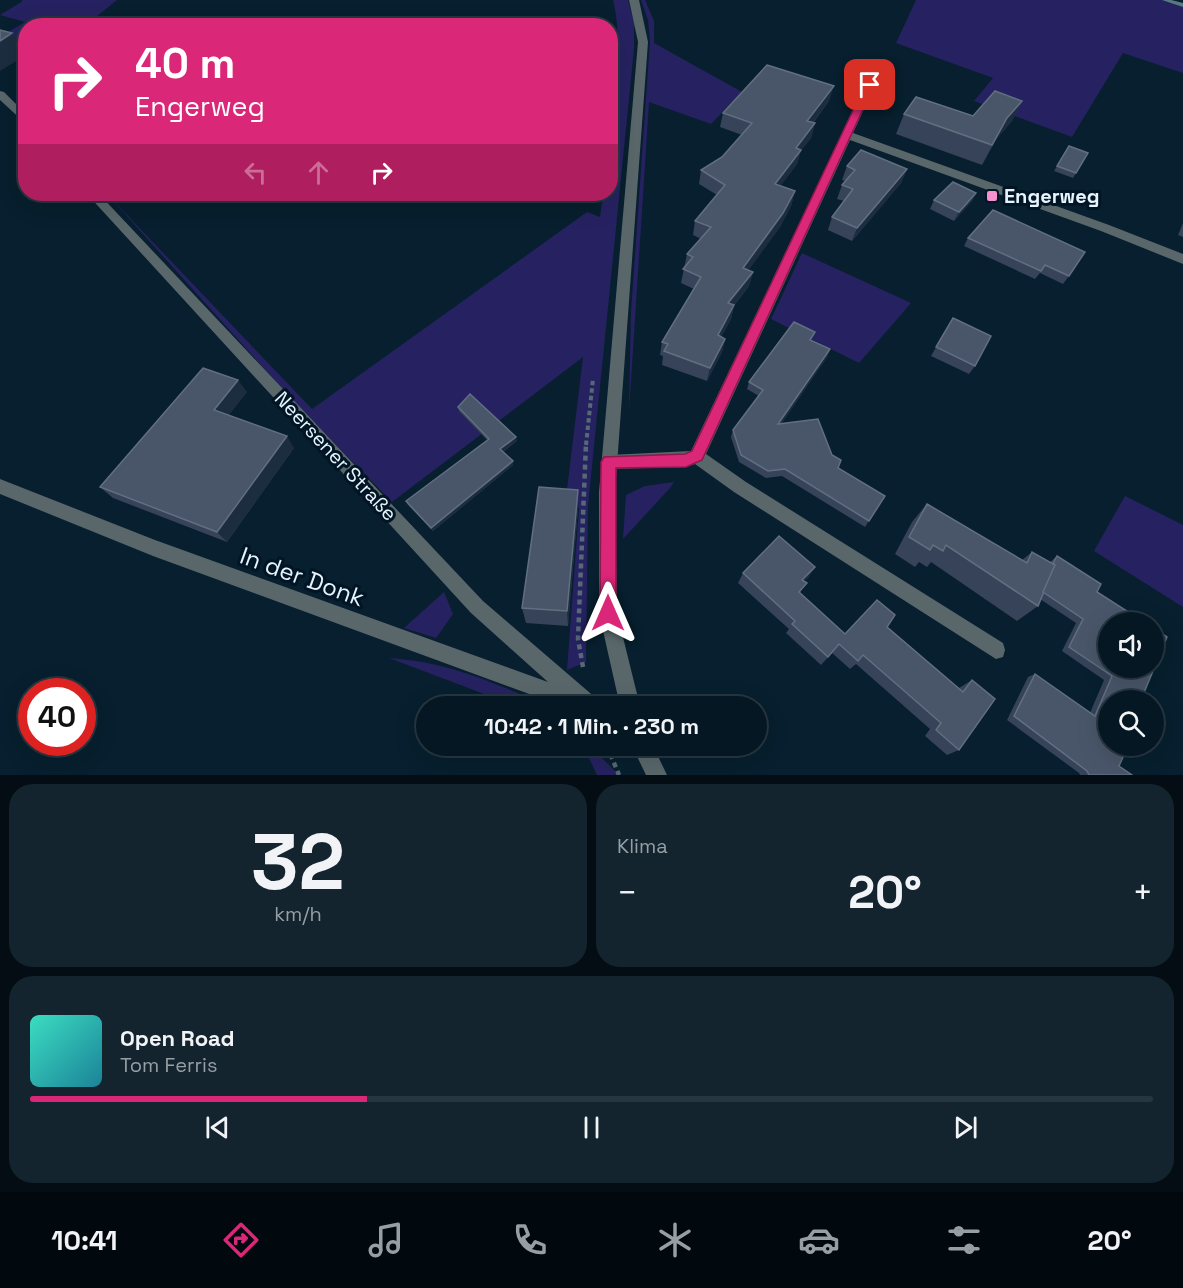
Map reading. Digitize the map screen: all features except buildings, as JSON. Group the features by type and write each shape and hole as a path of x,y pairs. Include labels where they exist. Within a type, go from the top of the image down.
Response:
{"street":[{"path":"628,696 608,613 609,462 643,42 634,0"},
{"path":"609,462 686,460 697,456 870,85"},
{"path":"0,94 18,113"},
{"path":"847,135 1105,228 1183,259"},
{"name":"Neersener Straße","path":"100,201 477,607 579,696"},
{"path":"697,456 740,487 996,650"},
{"name":"In der Donk","path":"0,486 153,548 562,696"},
{"path":"647,756 657,775"}],"path":[{"path":"611,756 619,775"}],"shaded area":[{"path":"21,0 117,0 95,18 18,18 18,20 0,15 23,1"},
{"path":"613,0 628,0 634,23 634,49 588,506 586,662 567,670 579,508 566,498 583,357 392,502 296,404 113,201 312,409 587,212 600,217 602,201 618,201 618,18"},
{"path":"641,0 645,0 654,21 654,43 742,92 711,124 649,102 629,412 631,312 650,41 648,20"},
{"path":"916,0 1172,0 1183,3 1183,73 1123,53 1072,137 974,101 993,78 896,43"},
{"path":"18,26 18,38 3,35"},
{"path":"802,253 911,303 859,363 771,319"},
{"path":"674,482 623,539 626,495 645,486"},
{"path":"1125,496 1183,525 1183,607 1094,551"},
{"path":"444,592 453,614 436,638 404,628"},
{"path":"389,658 445,667 525,696 490,696"},
{"path":"588,756 600,756 619,775 597,775"}],"waterway":[{"path":"1165,0 1183,5"}],"place":[{"name":"Engerweg","path":"992,196"}],"route":[{"path":"608,613 607,492 609,462 686,460 697,456 870,85"}]}
